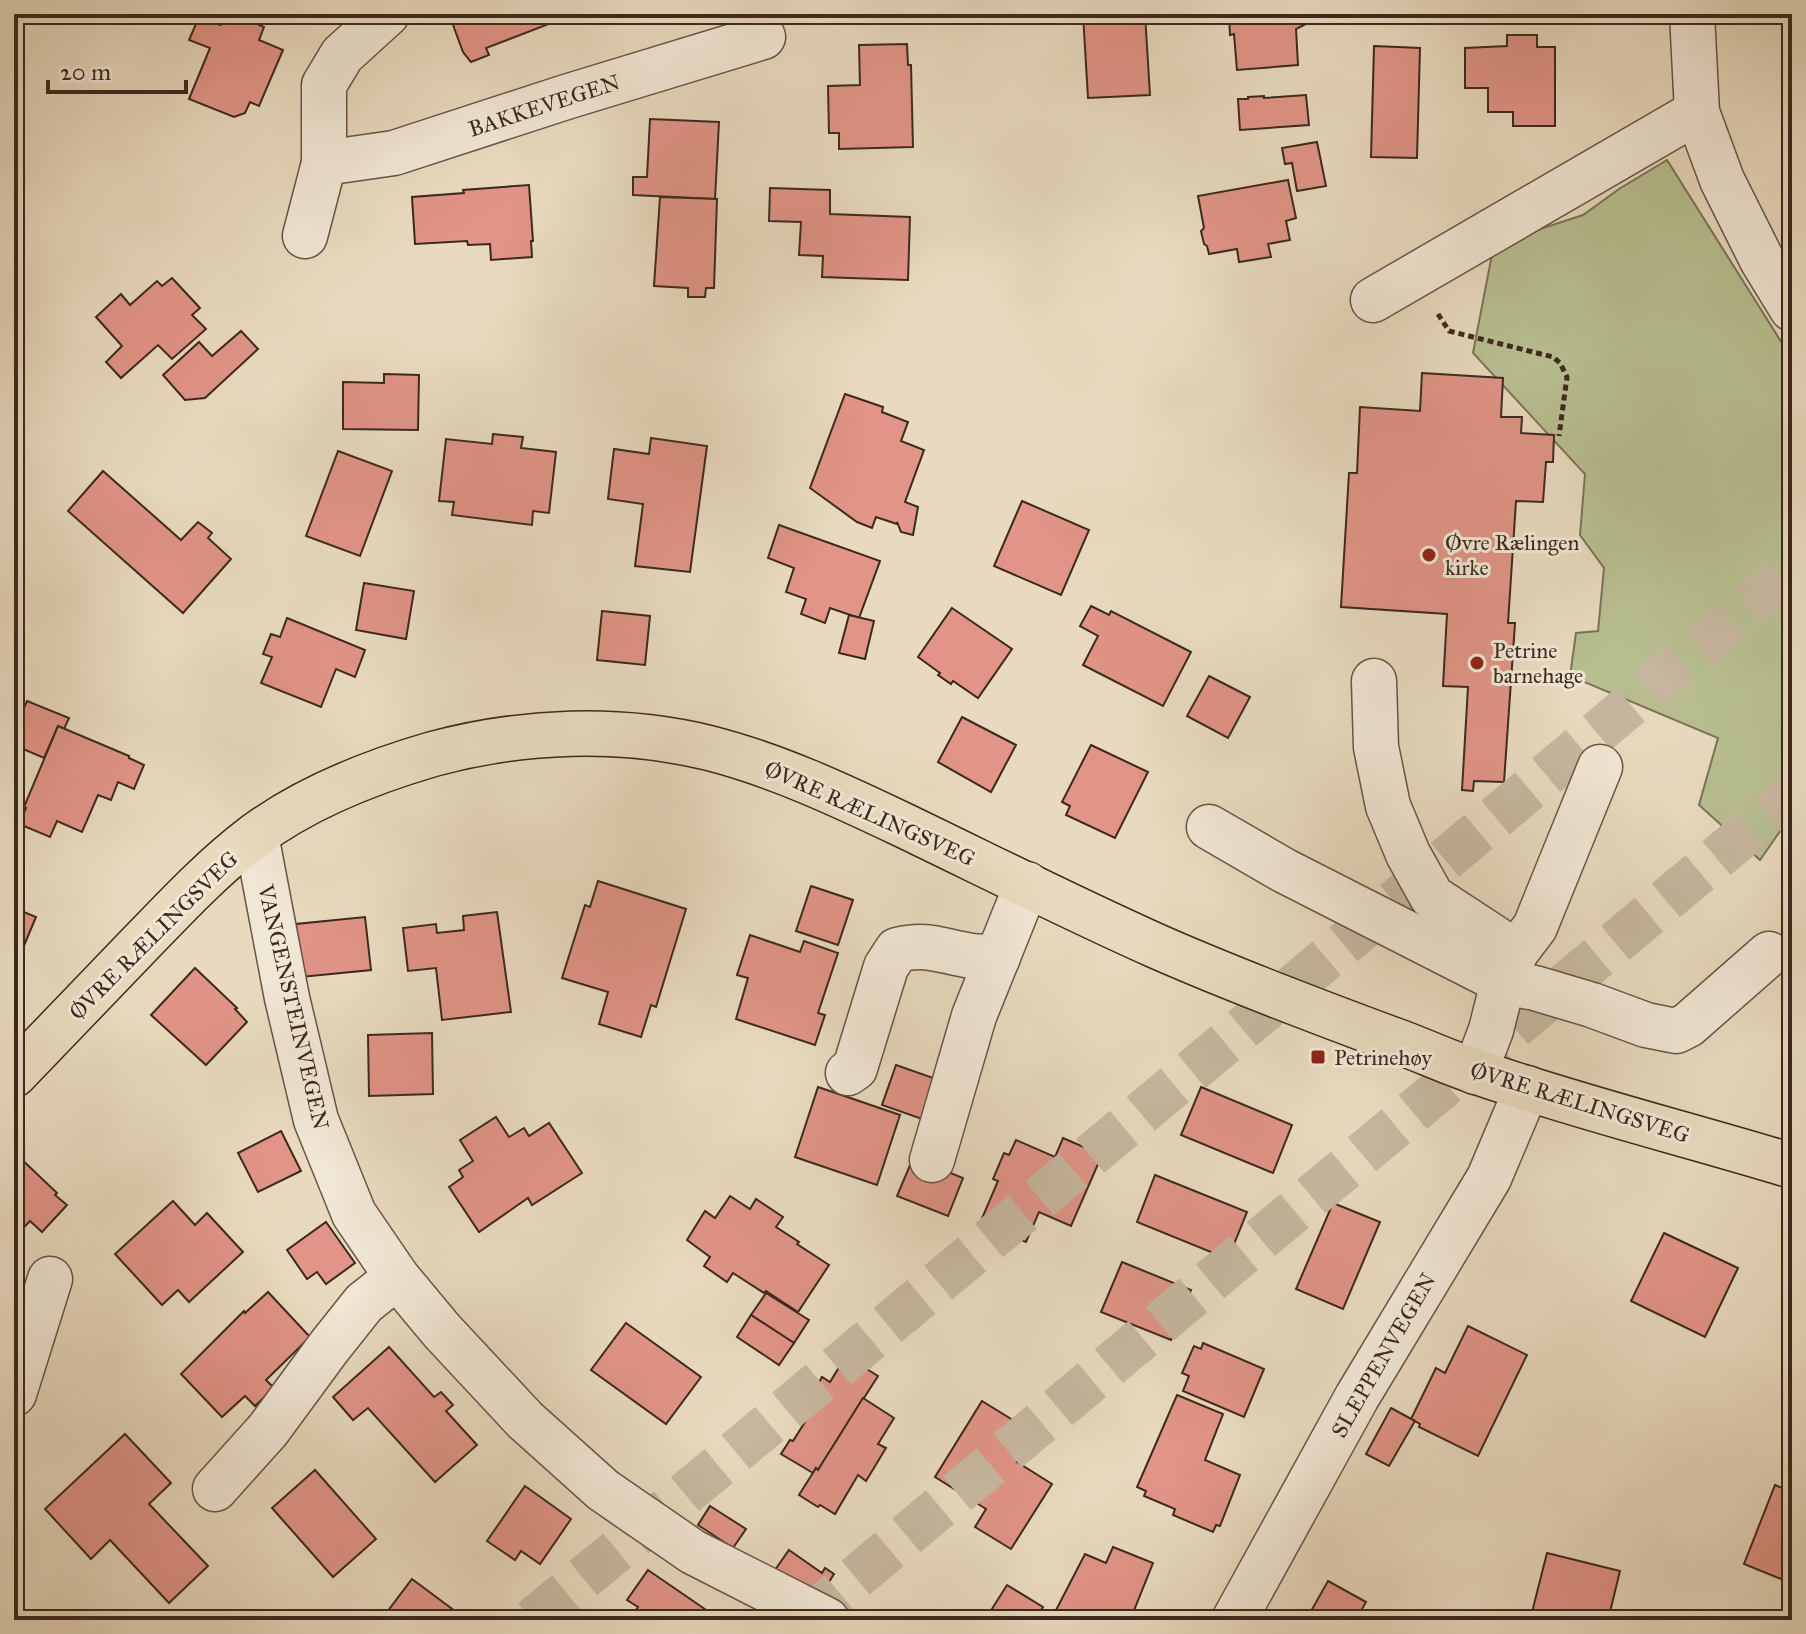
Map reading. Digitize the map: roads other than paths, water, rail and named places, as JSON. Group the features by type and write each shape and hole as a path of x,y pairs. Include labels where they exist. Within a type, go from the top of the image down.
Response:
{"main road":[{"name":"ØVRE RÆLINGSVEG","path":"14,1075 182,900 256,835 324,795 413,760 467,745 505,738 606,735 650,738 707,748 757,762 852,801 1149,943 1332,1018 1475,1072 1792,1166"}],"street":[{"path":"305,236 324,163 324,85 342,55 387,14"},
{"path":"1692,14 1697,112 1722,180 1762,260 1792,309"},
{"name":"BAKKEVEGEN","path":"324,163 394,153 763,37"},
{"path":"1373,300 1697,112"},
{"path":"1374,681 1376,747 1388,806 1408,854 1432,897 1535,988 1646,1025 1676,1031 1688,1025 1769,954"},
{"path":"1475,1072 1510,967 1535,927 1600,767"},
{"path":"1209,827 1285,871 1510,967"},
{"name":"VANGENSTEINVEGEN","path":"256,835 287,998 316,1120 354,1214 397,1277 442,1331 525,1420 603,1490 693,1552 827,1620"},
{"path":"932,1160 974,1016 1027,884"},
{"path":"848,1073 855,1068 886,967 897,950 938,948 972,956 998,957"},
{"name":"SLEPPENVEGEN","path":"1234,1620 1357,1397 1489,1178 1527,1088"},
{"path":"215,1489 268,1430 364,1303 397,1277"},
{"path":"14,1394 50,1279"}],"tunnel":[{"path":"532,1620 1792,570"},
{"path":"805,1620 1792,795"}],"place":[{"name":"Øvre Rælingen kirke","path":"1429,555"},
{"name":"Petrine barnehage","path":"1477,663"},
{"name":"Petrinehøy","path":"1318,1057"}]}
